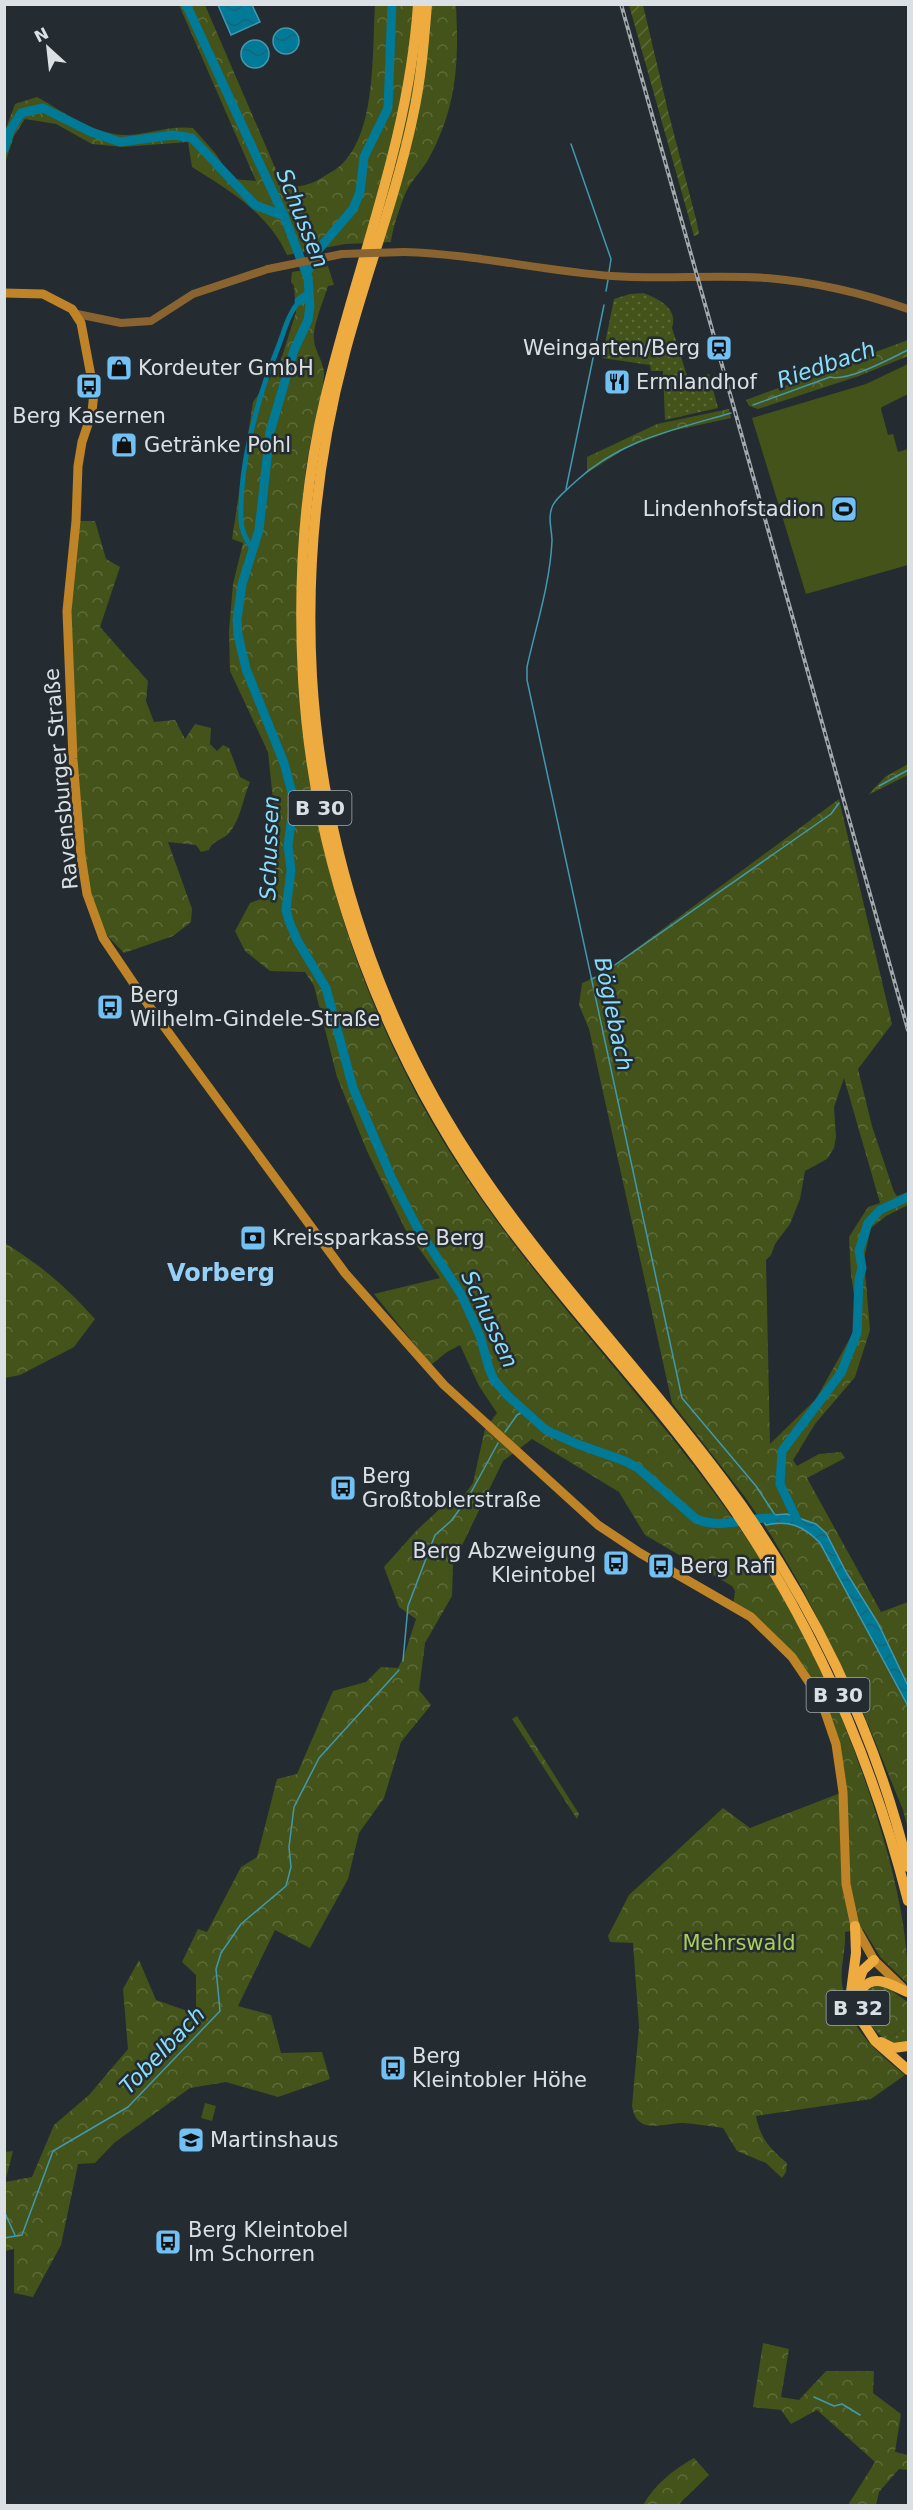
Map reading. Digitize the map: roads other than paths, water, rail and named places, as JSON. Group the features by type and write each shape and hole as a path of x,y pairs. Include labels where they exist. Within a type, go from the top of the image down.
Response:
{"highway":[{"name":"B 30","path":"418,4 411,74 404,115 323,406 309,492 302,578 303,681 309,739 321,812 335,874 365,966 395,1039 442,1129 473,1178 506,1223 734,1502"},
{"name":"B 30","path":"427,4 414,114 345,351 329,421 316,504 310,631 318,738 329,809 353,904 373,963 402,1034 450,1124 481,1173 534,1246 674,1416 797,1593 850,1698 887,1796 909,1867"},
{"name":"B 30","path":"759,1538 842,1704 876,1791 909,1901"},
{"path":"855,1926 856,1953 851,1992 854,2003 865,2028 875,2041 909,2070"},
{"path":"852,1978 861,1962 869,1958 874,1960 859,1975 855,1993 857,2003"},
{"name":"B 32","path":"907,1992 883,1981 873,1981 863,1988 857,2003 868,2027 886,2046 901,2048 909,2046"}],"main road":[{"path":"4,293 51,296 67,304 77,314"},
{"name":"Ravensburger Straße","path":"77,314 94,399 78,466 76,520 67,611 73,759 81,856 87,894 103,938 148,1006 345,1273 444,1385 598,1525 661,1566 751,1617 792,1657 818,1697 836,1744 843,1792 846,1884 855,1926 874,1960 907,1992"}],"street":[{"path":"77,314 121,323 151,321 194,294 268,268 342,254 404,252 457,256 609,276 736,277 802,282 851,291 909,309"}],"water":[{"path":"218,5 252,5 260,22 231,35"},
{"path":"286,28 295,32 299,41 295,50 286,54 277,50 273,41 277,32"},
{"path":"255,40 265,44 269,54 265,64 255,68 245,64 241,54 245,44"},
{"path":"787,1514 816,1524 826,1533 846,1572 878,1623 908,1686 908,1706 820,1543 808,1532 796,1526 782,1523 766,1525 760,1516"}],"waterway":[{"name":"Schussen","path":"186,4 284,216 308,278 310,306 308,320 294,350 270,432 259,530 242,584 237,620 246,669 284,763 294,800 288,846 291,870 286,910 297,940 326,988 353,1088 392,1179 417,1227 461,1294 480,1336 494,1380 508,1396 546,1430 638,1468 696,1519 724,1523 772,1518"},
{"path":"307,273 318,250 353,209 360,192 364,157 388,108 392,4"},
{"path":"4,149 10,131 21,113 43,108 91,132 120,142 173,135 192,138 255,205 284,216"},
{"path":"571,144 611,259 609,272"},
{"path":"606,291 608,280"},
{"path":"299,301 309,294"},
{"path":"252,549 241,524 241,499 246,456 256,411 270,369 289,319 299,301"},
{"path":"566,489 604,305"},
{"name":"Riedbach","path":"753,405 830,377 838,378 858,373 908,350"},
{"name":"Böglebach","path":"731,413 668,431 629,446 592,468 555,502 550,514 552,541 549,573 527,667 527,680 682,1398 756,1486 775,1515"},
{"path":"879,786 908,770"},
{"path":"591,979 599,976 831,814 839,803"},
{"path":"797,1520 780,1484 782,1451 841,1373 857,1333 859,1279 862,1268 859,1251 868,1223 880,1210 908,1197"},
{"name":"Tobelbach","path":"505,1432 517,1415 524,1411"},
{"name":"Tobelbach","path":"403,1661 408,1606 435,1535 451,1521 468,1498 498,1443"},
{"name":"Tobelbach","path":"4,2238 22,2235 53,2151 128,2107 220,2011 216,1969 221,1953 241,1924 286,1886 291,1867 289,1847 294,1807 319,1758 399,1670"},
{"path":"4,2211 15,2235"},
{"path":"814,2397 834,2406 842,2404 860,2415"}],"railway":[{"path":"621,4 908,1030"}],"place":[{"name":"Weingarten/Berg","path":"719,348"},
{"name":"Kordeuter GmbH","path":"119,368"},
{"name":"Ermlandhof","path":"617,382"},
{"name":"Berg Kasernen","path":"89,386"},
{"name":"Getränke Pohl","path":"124,445"},
{"name":"Lindenhofstadion","path":"844,509"},
{"name":"Berg Wilhelm-Gindele-Straße","path":"110,1007"},
{"name":"Kreissparkasse Berg","path":"253,1238"},
{"name":"Berg Großtoblerstraße","path":"343,1488"},
{"name":"Berg Abzweigung Kleintobel","path":"616,1563"},
{"name":"Berg Rafi","path":"661,1566"},
{"name":"Berg Kleintobler Höhe","path":"393,2068"},
{"name":"Martinshaus","path":"191,2140"},
{"name":"Berg Kleintobel Im Schorren","path":"168,2242"}],"district":[{"name":"Vorberg","path":"221,1273"}],"park label":[{"name":"Mehrswald","path":"739,1943"}]}
